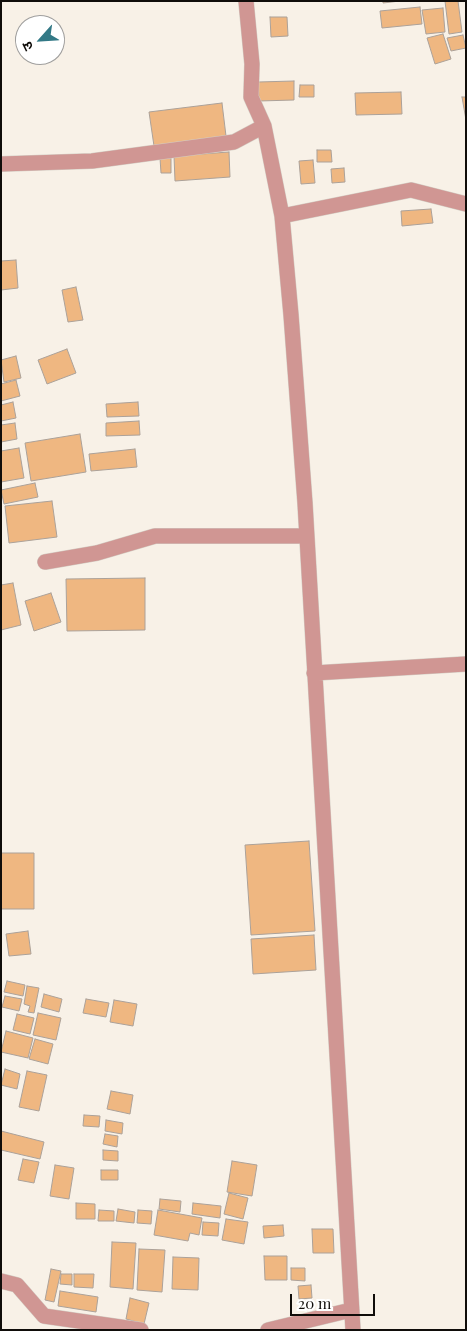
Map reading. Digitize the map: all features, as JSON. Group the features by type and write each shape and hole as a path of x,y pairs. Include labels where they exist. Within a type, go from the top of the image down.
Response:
{"street":[{"path":"246,1 252,64 251,97 264,126 282,216 306,536 353,1330"},
{"path":"1,164 92,161 234,142 264,126"},
{"path":"282,216 411,190 466,204"},
{"path":"45,562 97,553 155,536 306,536"},
{"path":"314,673 466,664"},
{"path":"1,1281 18,1285 44,1316 142,1330"},
{"path":"268,1330 352,1310"}],"building":[{"path":"383,1 400,1 383,3"},
{"path":"445,1 458,1 462,32 449,34"},
{"path":"420,7 422,24 382,28 380,11"},
{"path":"443,8 445,32 426,34 422,10"},
{"path":"270,17 287,17 288,36 271,37"},
{"path":"443,34 451,59 435,64 427,38"},
{"path":"463,35 466,48 451,51 447,38"},
{"path":"294,81 294,100 259,101 258,82"},
{"path":"300,85 314,85 314,97 299,97"},
{"path":"401,92 402,114 356,115 355,93"},
{"path":"462,97 466,97 466,120"},
{"path":"222,103 226,136 154,146 149,112"},
{"path":"317,150 331,150 332,162 317,162"},
{"path":"229,152 230,177 175,181 174,156"},
{"path":"160,158 171,158 171,173 161,173"},
{"path":"313,160 315,183 301,184 299,161"},
{"path":"344,168 345,182 332,183 331,169"},
{"path":"431,209 433,223 402,226 401,211"},
{"path":"16,260 18,288 1,290 1,261"},
{"path":"76,287 83,320 68,322 62,290"},
{"path":"67,349 76,373 47,384 38,360"},
{"path":"16,356 21,378 4,382 1,360"},
{"path":"16,380 20,396 1,401 1,384"},
{"path":"13,402 16,418 1,421 1,405"},
{"path":"138,402 139,416 107,417 106,404"},
{"path":"139,421 140,435 106,436 106,423"},
{"path":"15,423 17,439 1,442 1,425"},
{"path":"80,434 86,472 31,481 25,443"},
{"path":"19,448 24,478 1,482 1,451"},
{"path":"135,449 137,467 91,471 89,454"},
{"path":"35,483 38,497 4,504 1,490"},
{"path":"52,501 57,537 9,543 5,506"},
{"path":"145,578 145,630 67,631 66,579"},
{"path":"13,583 21,625 1,630 1,585"},
{"path":"51,593 61,622 34,631 25,601"},
{"path":"309,841 315,931 251,935 245,845"},
{"path":"1,853 34,853 34,909 1,909"},
{"path":"28,931 31,954 9,956 6,934"},
{"path":"314,935 316,970 253,974 251,939"},
{"path":"7,981 25,985 23,996 4,992"},
{"path":"27,986 39,988 34,1013 28,1012 30,1006 24,1004"},
{"path":"44,994 62,999 59,1012 41,1007"},
{"path":"5,996 22,999 19,1011 2,1007"},
{"path":"86,999 109,1003 106,1017 83,1013"},
{"path":"114,1000 137,1004 133,1026 110,1022"},
{"path":"38,1013 61,1018 56,1040 33,1035"},
{"path":"17,1014 34,1018 30,1034 13,1030"},
{"path":"6,1031 33,1038 28,1058 1,1052"},
{"path":"35,1039 53,1044 48,1064 29,1059"},
{"path":"5,1069 20,1074 17,1089 1,1085"},
{"path":"27,1071 47,1075 39,1111 19,1107"},
{"path":"111,1091 133,1095 130,1114 107,1109"},
{"path":"84,1115 100,1116 99,1127 83,1126"},
{"path":"106,1120 123,1123 122,1134 105,1131"},
{"path":"1,1131 44,1142 40,1159 1,1150"},
{"path":"105,1134 118,1136 117,1147 103,1144"},
{"path":"103,1150 118,1151 118,1161 103,1160"},
{"path":"23,1159 39,1162 34,1183 18,1180"},
{"path":"232,1161 257,1165 252,1196 227,1192"},
{"path":"55,1165 74,1168 69,1199 50,1196"},
{"path":"101,1170 118,1170 118,1180 101,1180"},
{"path":"229,1193 248,1198 243,1219 224,1214"},
{"path":"160,1199 181,1201 180,1212 159,1209"},
{"path":"76,1203 95,1204 95,1219 76,1219"},
{"path":"193,1203 221,1206 220,1218 192,1214"},
{"path":"118,1209 135,1212 134,1223 116,1221"},
{"path":"99,1210 114,1211 114,1221 98,1221"},
{"path":"138,1210 152,1211 151,1224 137,1223"},
{"path":"158,1210 202,1218 199,1235 190,1233 188,1241 154,1235"},
{"path":"226,1219 248,1222 244,1244 222,1240"},
{"path":"203,1222 219,1223 218,1236 202,1235"},
{"path":"283,1225 284,1236 264,1238 263,1226"},
{"path":"312,1229 333,1229 334,1253 313,1253"},
{"path":"112,1242 136,1243 133,1289 110,1287"},
{"path":"139,1249 165,1250 162,1292 137,1290"},
{"path":"264,1256 287,1256 287,1280 265,1280"},
{"path":"173,1257 199,1258 198,1290 172,1289"},
{"path":"291,1268 305,1268 305,1281 291,1280"},
{"path":"51,1269 61,1271 54,1302 45,1300"},
{"path":"61,1274 72,1274 72,1285 60,1284"},
{"path":"74,1274 94,1274 93,1288 74,1287"},
{"path":"311,1285 312,1298 299,1299 298,1286"},
{"path":"60,1291 98,1297 96,1312 58,1306"},
{"path":"130,1298 149,1303 144,1324 126,1319"}]}
